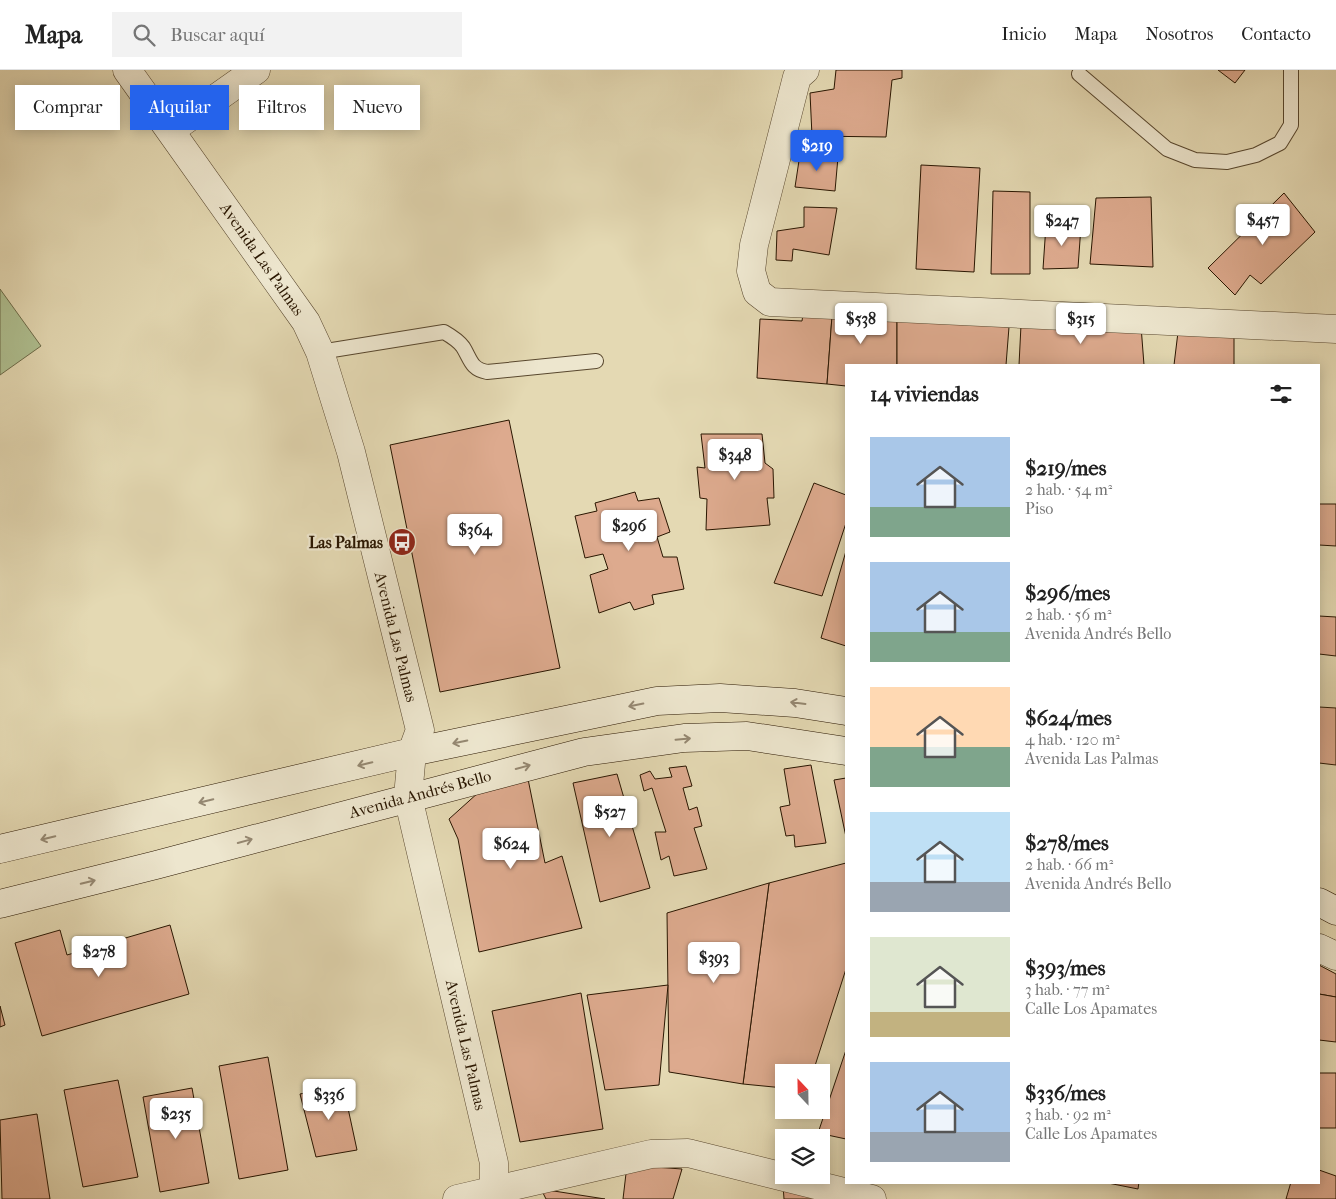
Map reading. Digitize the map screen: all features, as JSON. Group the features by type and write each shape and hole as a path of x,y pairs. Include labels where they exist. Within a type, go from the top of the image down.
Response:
{"street":[{"name":"Avenida Las Palmas","path":"128,70 139,85"},
{"path":"229,89 256,70"},
{"path":"805,70 797,77 754,245 751,271 757,292 770,302 1336,329"},
{"name":"Avenida Las Palmas","path":"171,130 306,322 320,352 352,452 376,560 420,730 412,752 408,797 494,1163 494,1195"},
{"path":"0,849 412,752 657,701 720,698 795,703 845,711"},
{"name":"Avenida Andrés Bello","path":"0,904 156,865 575,754 684,738 747,736 845,751"},
{"path":"1320,903 1336,911"},
{"path":"1320,948 1336,956"},
{"path":"457,1199 494,1195 651,1154 688,1153 870,1199"}],"lane":[{"path":"1079,74 1167,149 1195,160 1227,162 1256,155 1280,143 1291,125 1291,70"},
{"path":"320,352 444,332 453,337 463,347 468,361 477,370 487,372 596,361"}],"green space":[{"path":"0,289 41,346 0,375"}],"building":[{"path":"836,70 902,70 902,78 892,80 886,137 812,136 810,93 834,89"},
{"path":"1218,70 1245,70 1235,83"},
{"path":"800,154 838,157 835,191 795,187"},
{"path":"921,165 980,168 974,272 916,269"},
{"path":"993,191 1030,192 1030,274 991,274"},
{"path":"1284,193 1315,232 1261,284 1250,275 1235,295 1208,268"},
{"path":"1151,197 1153,267 1090,264 1096,198"},
{"path":"804,207 837,208 829,255 793,249 792,261 776,260 777,231 804,227"},
{"path":"1046,225 1081,226 1078,268 1043,269"},
{"path":"803,314 832,316 827,384 757,378 760,319 802,321"},
{"path":"832,316 897,318 897,364 845,364 845,386 827,384"},
{"path":"897,318 1009,327 1006,364 897,364"},
{"path":"1021,325 1141,326 1144,364 1019,364"},
{"path":"1178,332 1234,336 1234,364 1174,364"},
{"path":"509,420 560,668 440,692 390,445"},
{"path":"701,434 762,434 765,463 773,469 774,498 767,498 770,525 706,530 707,499 700,498 697,467 705,468"},
{"path":"814,483 845,495 845,526 822,596 774,583"},
{"path":"635,492 638,501 659,498 670,532 657,537 663,557 677,557 684,589 652,595 654,604 634,610 630,602 599,613 590,575 608,569 603,554 585,558 575,516 597,511 595,503"},
{"path":"1320,504 1336,504 1336,546 1320,545"},
{"path":"845,554 845,646 821,638"},
{"path":"1320,616 1336,617 1336,656 1320,654"},
{"path":"1320,707 1336,708 1336,765 1320,763"},
{"path":"811,765 826,843 795,847 794,835 786,836 780,807 790,805 784,769"},
{"path":"686,766 692,786 683,788 689,810 697,807 702,826 694,828 707,869 674,876 669,856 661,860 655,832 666,832 652,788 644,791 640,775 650,771 655,779 672,777 669,768"},
{"path":"617,774 650,888 600,902 573,783"},
{"path":"845,778 845,832 834,780"},
{"path":"528,779 545,863 562,856 582,928 479,952 458,839 449,819 479,792"},
{"path":"845,863 845,972 816,1064 775,1064 775,1087 743,1084 769,883"},
{"path":"769,883 743,1084 669,1072 667,913"},
{"path":"170,925 189,994 42,1036 15,943 60,930 67,955"},
{"path":"1320,966 1336,974 1336,997 1320,994"},
{"path":"668,985 659,1085 605,1090 587,995"},
{"path":"581,993 603,1129 520,1142 492,1011"},
{"path":"1320,994 1336,997 1336,1042 1320,1040"},
{"path":"0,1006 5,1025 0,1027"},
{"path":"845,1053 845,1139 830,1136 830,1129 819,1129 823,1119 830,1119 830,1097"},
{"path":"268,1057 288,1170 239,1179 219,1066"},
{"path":"1320,1073 1336,1073 1336,1128 1320,1128"},
{"path":"118,1080 138,1177 83,1187 64,1090"},
{"path":"343,1085 357,1150 316,1157 300,1094"},
{"path":"192,1088 209,1183 160,1192 143,1097"},
{"path":"37,1114 50,1199 2,1199 0,1120"},
{"path":"627,1165 682,1169 673,1199 623,1199"},
{"path":"1320,1170 1336,1176 1336,1199 1286,1199 1290,1184 1320,1184"},
{"path":"1113,1184 1139,1184 1138,1189"},
{"path":"783,1185 811,1190 814,1199 784,1199"},
{"path":"541,1189 605,1199 546,1199"}],"place":[{"name":"Las Palmas","path":"402,542"}]}
